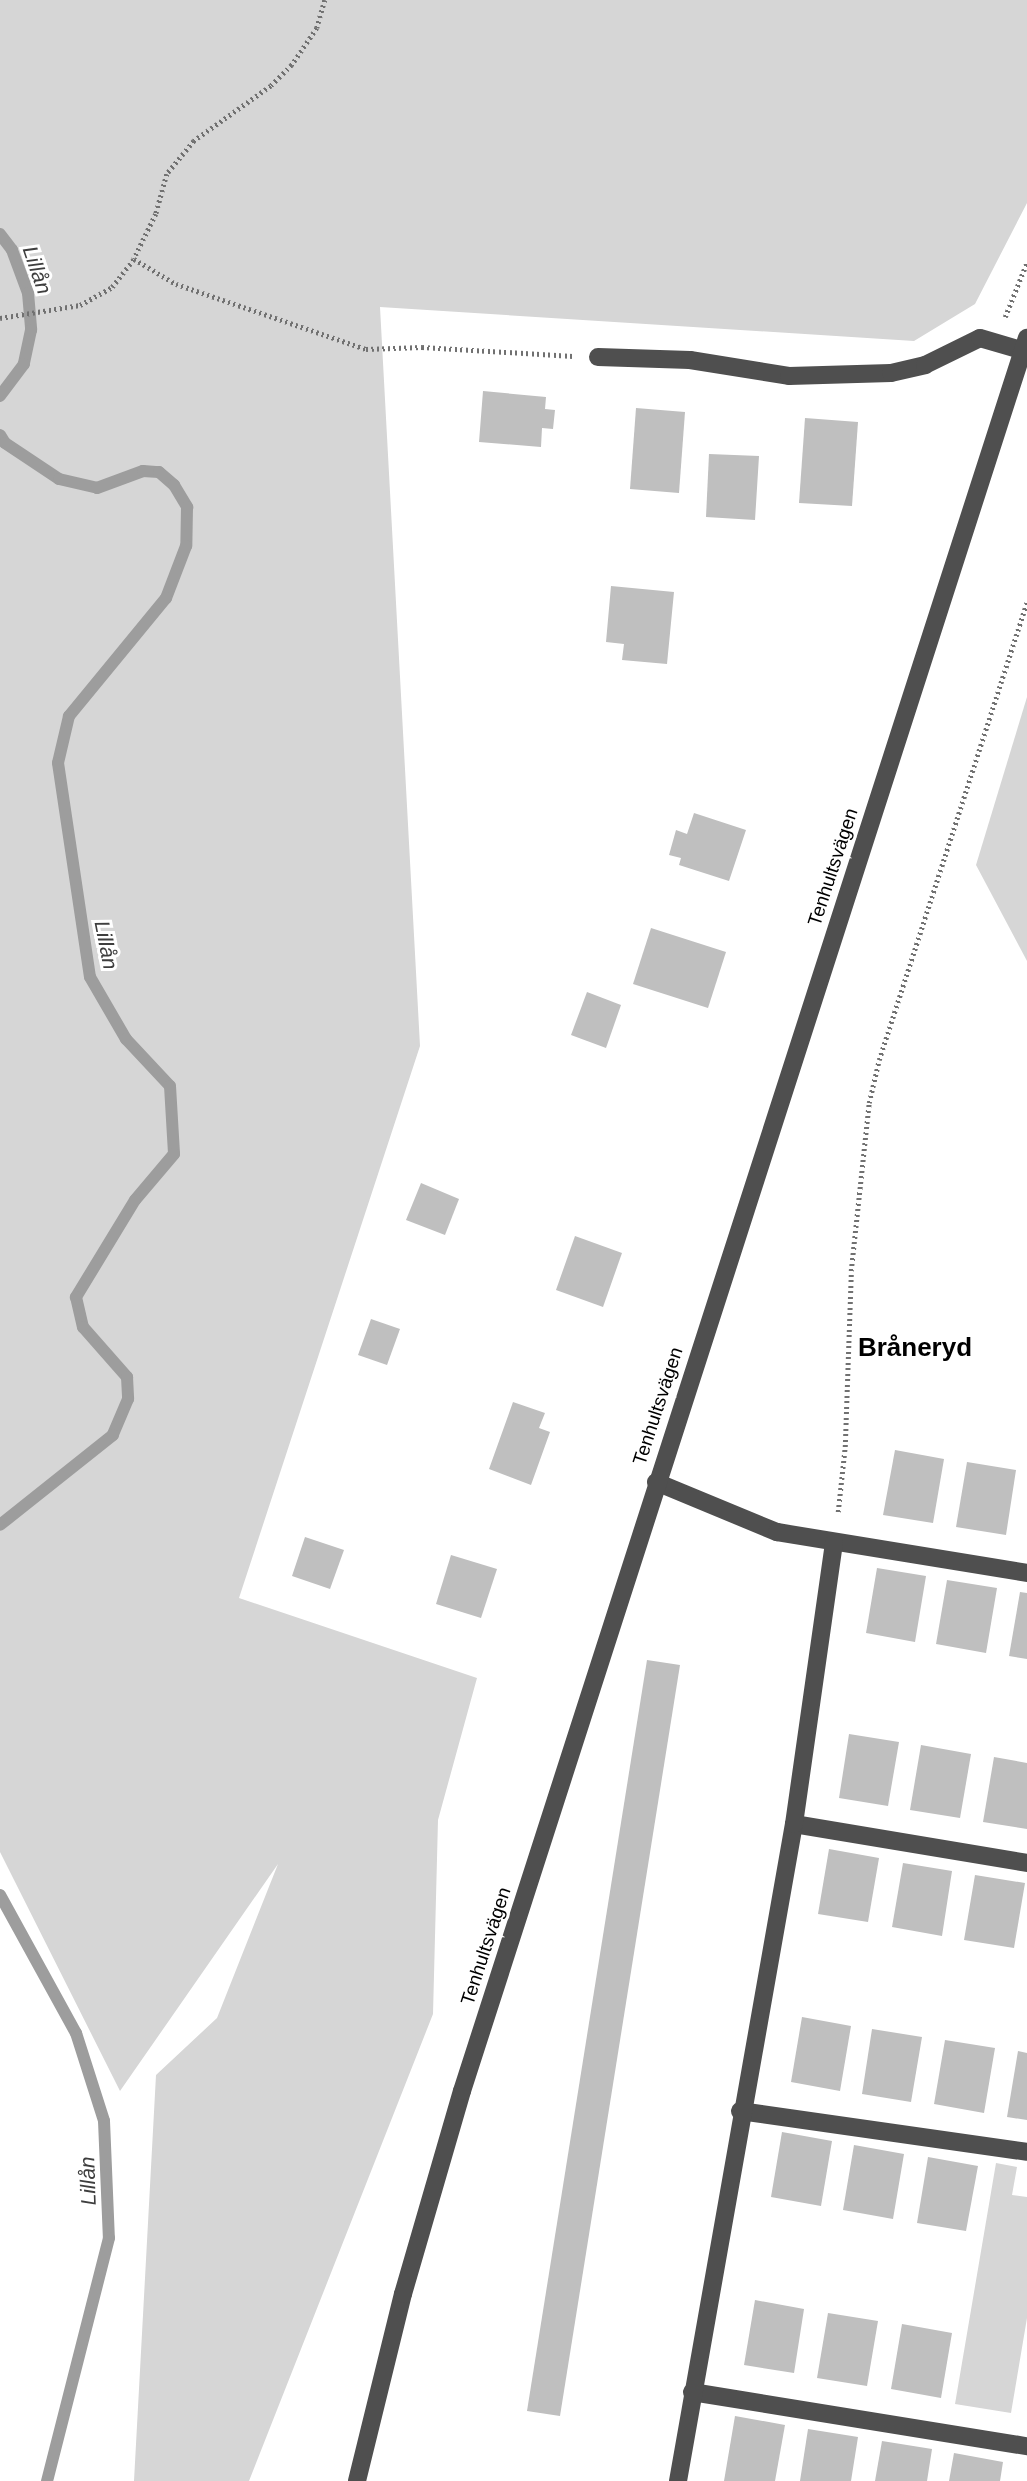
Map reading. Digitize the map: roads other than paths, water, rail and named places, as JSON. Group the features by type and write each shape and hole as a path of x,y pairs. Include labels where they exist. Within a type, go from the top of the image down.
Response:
{"street":[{"name":"Tenhultsvägen","path":"356,2481 403,2294 462,2091 1024,344 980,338 925,365 891,373 789,376 690,360 598,357"},
{"path":"656,1482 777,1532 1027,1573"},
{"path":"678,2481 740,2111 794,1824 834,1543"},
{"path":"794,1824 1027,1863"},
{"path":"740,2111 1027,2152"},
{"path":"692,2392 1027,2446"}],"waterway":[{"name":"Lillån","path":"0,234 12,250 28,293 31,330 24,364 0,396"},
{"name":"Lillån","path":"0,435 5,443 59,479 97,488 143,471 159,472 174,485 187,507 186,546 166,598 69,716 58,763 90,977 126,1039 170,1086 174,1154 135,1200 76,1297 83,1327 127,1377 128,1399 113,1435 0,1525"},
{"name":"Lillån","path":"0,1895 76,2033 104,2121 109,2238 47,2481"}],"district":[{"name":"Bråneryd","path":"915,1348"}]}
